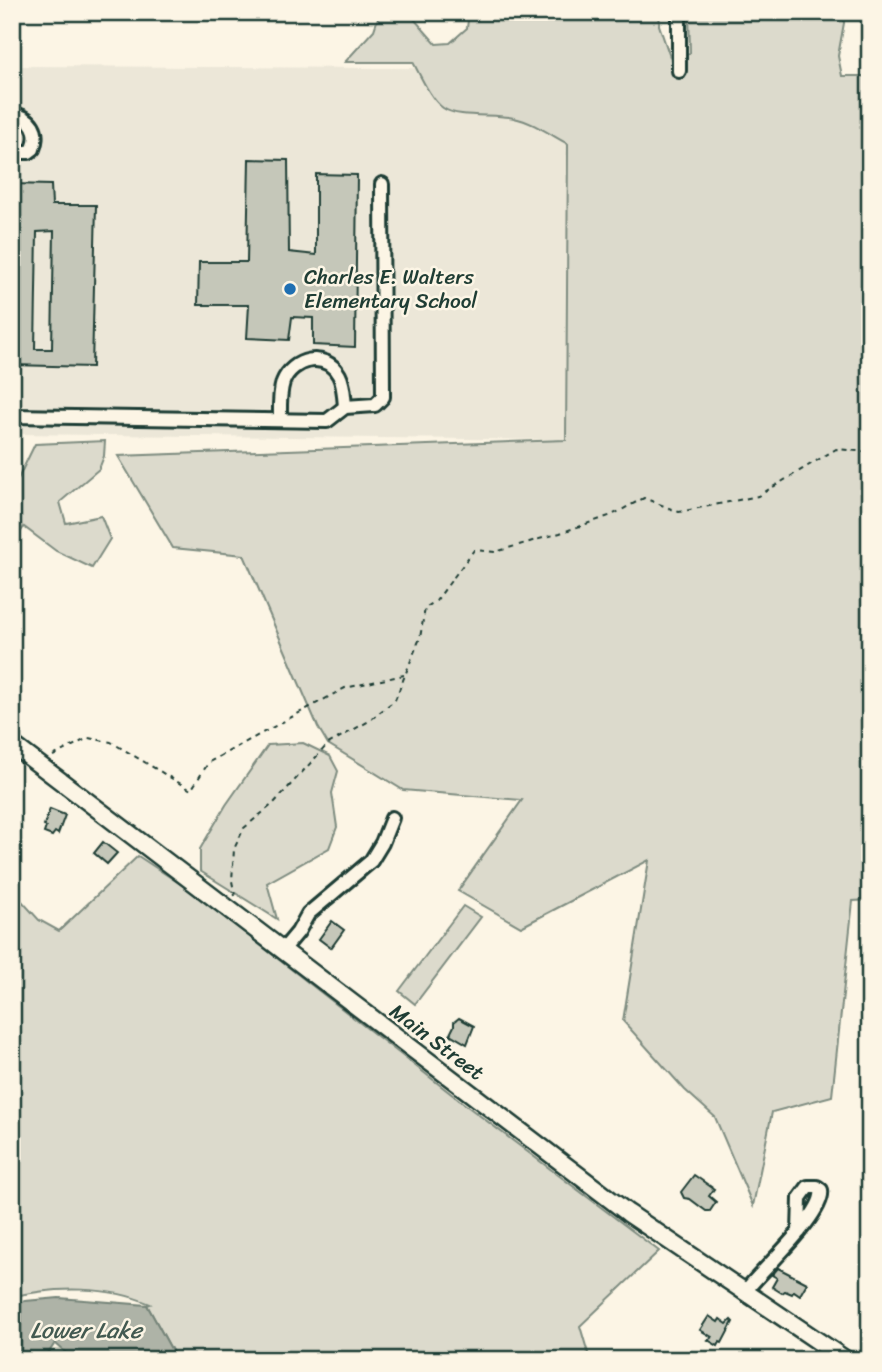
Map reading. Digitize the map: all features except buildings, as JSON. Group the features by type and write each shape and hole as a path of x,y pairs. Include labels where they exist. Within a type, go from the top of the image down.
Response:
{"main road":[{"name":"Main Street","path":"12,744 628,1213 846,1360"}],"street":[{"path":"679,12 680,71"},
{"path":"12,114 21,115 34,125 37,137 33,149 29,152 12,152"},
{"path":"12,416 327,421 345,407 375,405 383,397 382,184"},
{"path":"280,420 284,380 295,365 307,360 322,360 334,368 341,382 345,407"},
{"path":"283,950 308,914 371,861 392,818"},
{"path":"744,1293 799,1232"}],"path":[{"path":"237,915 232,881 233,849 244,828 273,804 328,744 369,722 395,700 420,638 425,608 436,600 474,550 495,552 560,533 612,515 644,498 679,512 758,496 836,449 870,452"},
{"path":"41,765 47,759 88,738 111,742 191,790 209,762 345,688 406,674"}],"shaded area":[{"path":"380,12 408,12 436,44 450,43 467,28 469,12 660,12 659,25 671,60 690,53 689,12 844,12 838,56 842,76 870,76 870,900 853,901 832,1096 772,1112 753,1206 715,1117 685,1090 623,1021 649,860 521,927 458,891 522,800 403,790 328,744 318,727 244,555 173,548 118,456 566,440 568,144 521,120 458,114 443,108 430,93 413,62 345,62 374,30"},
{"name":"Charles E. Walters Elementary School","path":"12,66 569,69 566,440 12,434"},
{"path":"105,441 104,456 99,469 60,502 66,523 101,516 110,539 92,568 56,551 24,527 16,538 12,539 12,491 35,444"},
{"path":"303,743 330,756 338,771 332,793 337,827 329,848 267,883 277,919 200,871 200,849 226,805 268,745"},
{"path":"138,856 191,891 463,1103 659,1251 580,1326 590,1360 177,1360 147,1305 150,1304 117,1294 82,1290 46,1291 12,1297 12,890 39,920 59,931"},
{"path":"463,906 481,917 415,1004 399,991"}],"water":[{"name":"Lower Lake","path":"59,1298 147,1305 177,1360 74,1360 55,1343 44,1360 12,1360 12,1305"}],"place":[{"name":"Charles E. Walters Elementary School","path":"290,289"}]}
